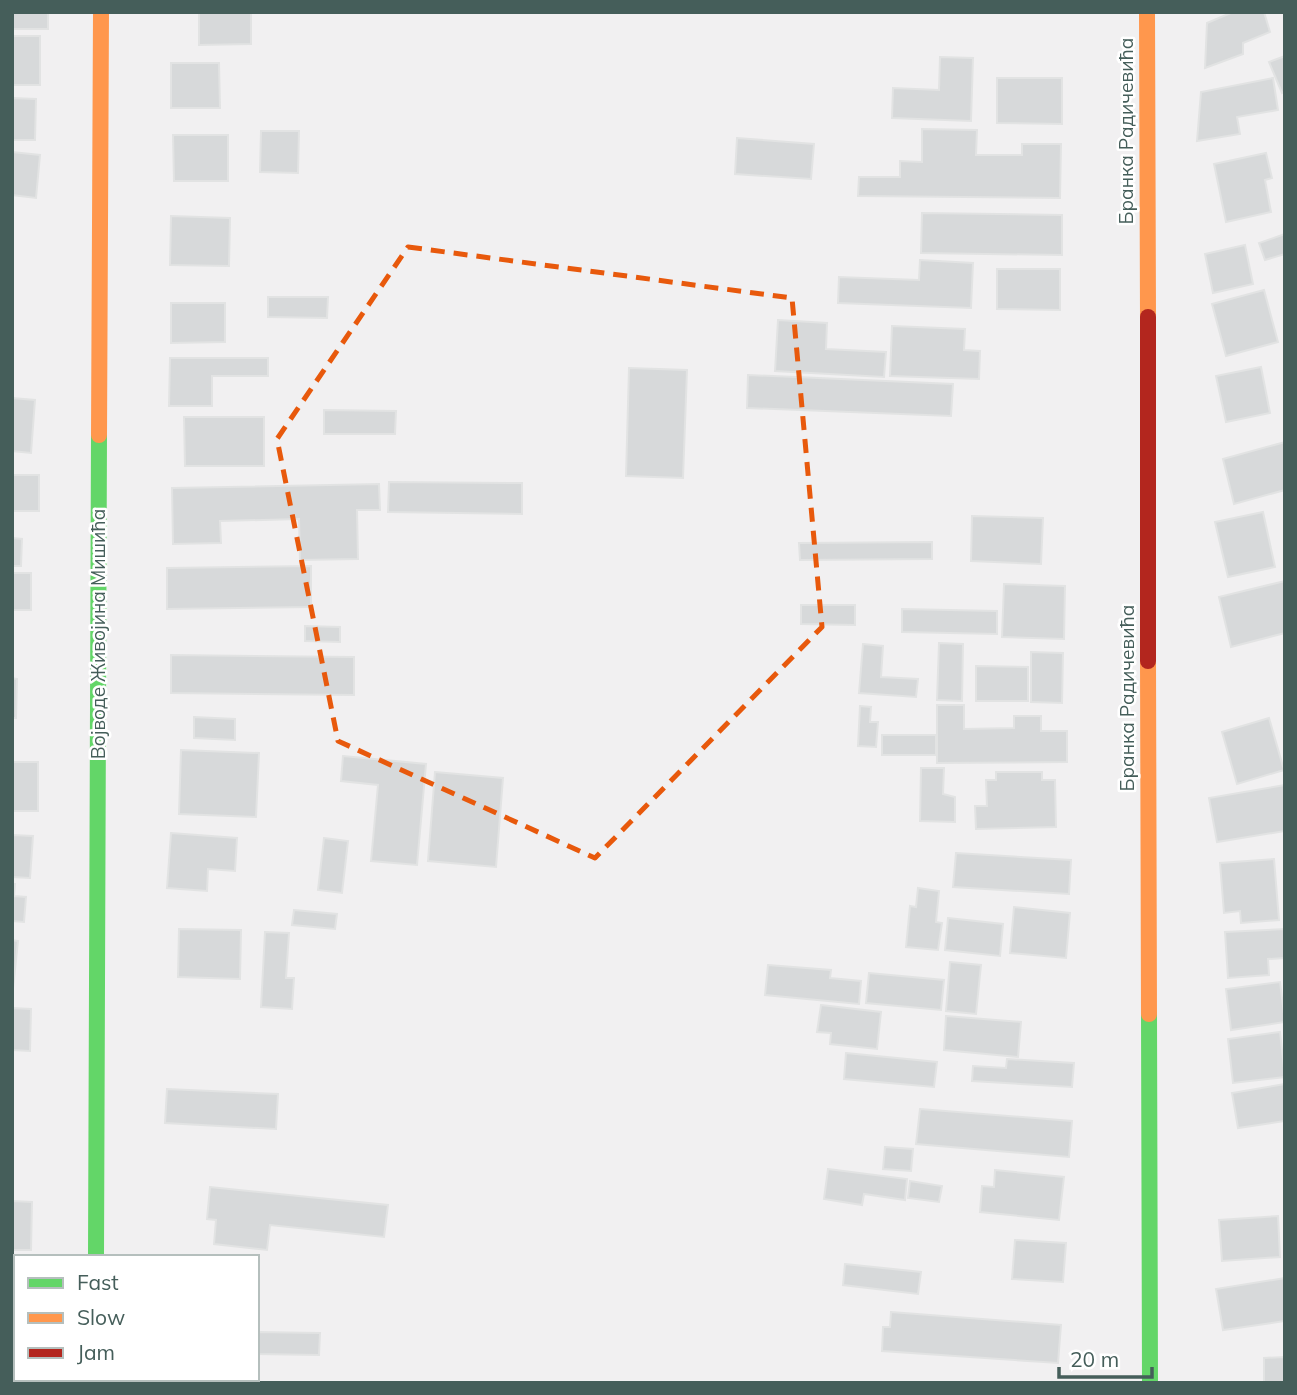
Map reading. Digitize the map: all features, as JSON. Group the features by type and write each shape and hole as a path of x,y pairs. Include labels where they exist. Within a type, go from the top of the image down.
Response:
{"street":[{"name":"Војводе Живојина Мишића","path":"96,1255 101,12"},
{"name":"Бранка Радичевића","path":"1147,12 1150,1383"}],"highlighted area":[{"path":"408,247 792,298 822,627 595,858 338,741 277,439"}],"building":[{"path":"12,12 48,12 48,29 12,29"},
{"path":"199,12 251,12 251,44 199,45"},
{"path":"1233,12 1264,12 1270,32 1243,43 1243,54 1205,68 1207,23"},
{"path":"12,36 40,36 40,85 12,85"},
{"path":"1285,56 1285,91 1282,93 1269,62"},
{"path":"940,57 973,58 971,121 892,118 893,88 939,90"},
{"path":"171,63 219,63 220,108 171,108"},
{"path":"997,78 1062,78 1062,124 997,123"},
{"path":"1273,78 1278,110 1237,117 1240,134 1197,141 1201,92"},
{"path":"12,98 36,99 35,140 12,140"},
{"path":"922,129 977,130 976,155 1022,155 1022,144 1061,144 1060,198 858,196 859,177 900,177 900,161 922,162"},
{"path":"261,131 299,131 298,173 260,172"},
{"path":"173,135 228,135 228,181 174,181"},
{"path":"737,138 814,144 811,179 735,174"},
{"path":"12,152 40,155 36,198 12,195"},
{"path":"1266,153 1272,178 1265,180 1271,212 1226,222 1214,164"},
{"path":"922,213 1062,215 1062,255 921,253"},
{"path":"171,216 230,218 229,266 170,265"},
{"path":"1285,234 1285,254 1265,260 1259,243"},
{"path":"1245,245 1253,284 1213,293 1205,254"},
{"path":"920,260 973,263 971,308 838,303 839,277 919,280"},
{"path":"997,269 1060,269 1060,310 997,309"},
{"path":"1264,290 1278,342 1226,356 1212,304"},
{"path":"268,297 328,297 327,318 268,317"},
{"path":"171,303 225,303 225,342 171,343"},
{"path":"778,320 827,323 826,349 886,352 884,377 775,371"},
{"path":"892,326 965,329 964,350 980,351 979,379 890,376"},
{"path":"170,358 268,358 268,376 212,376 212,406 169,406"},
{"path":"1261,367 1270,413 1226,422 1216,376"},
{"path":"629,368 687,370 683,478 626,476"},
{"path":"748,375 953,384 951,416 747,408"},
{"path":"12,398 35,400 31,453 12,451"},
{"path":"324,410 396,411 395,434 324,434"},
{"path":"184,417 264,417 264,466 185,466"},
{"path":"1285,442 1285,490 1234,504 1223,459"},
{"path":"12,475 39,475 39,511 12,511"},
{"path":"389,482 522,483 522,514 388,512"},
{"path":"379,484 380,510 357,510 358,559 300,560 299,519 220,521 221,543 173,544 172,488"},
{"path":"1263,512 1275,567 1228,577 1215,522"},
{"path":"972,516 1043,518 1041,564 971,561"},
{"path":"12,538 22,539 21,566 12,566"},
{"path":"932,542 932,559 800,560 799,543"},
{"path":"311,566 311,607 167,609 167,568"},
{"path":"12,573 31,573 31,610 12,610"},
{"path":"1285,581 1285,633 1231,647 1219,597"},
{"path":"1004,584 1065,586 1064,639 1002,637"},
{"path":"801,605 855,605 855,625 801,624"},
{"path":"902,609 997,611 997,634 902,632"},
{"path":"305,626 340,627 340,642 305,641"},
{"path":"939,643 963,644 962,701 937,700"},
{"path":"863,644 883,646 881,677 918,679 916,697 859,693"},
{"path":"1031,652 1063,653 1062,703 1031,702"},
{"path":"171,655 354,657 354,695 171,693"},
{"path":"976,666 1028,667 1028,701 976,701"},
{"path":"12,678 17,679 16,718 12,718"},
{"path":"937,705 964,705 964,729 1014,728 1014,716 1041,716 1041,731 1067,731 1067,762 937,763"},
{"path":"860,706 871,707 870,722 878,722 876,747 858,746"},
{"path":"194,717 235,719 235,740 194,738"},
{"path":"1269,718 1284,770 1237,784 1222,732"},
{"path":"882,735 936,735 936,755 882,755"},
{"path":"181,750 259,753 256,817 179,814"},
{"path":"343,756 426,764 417,865 371,861 378,785 341,781"},
{"path":"12,762 38,762 38,811 12,811"},
{"path":"921,768 944,768 943,794 955,797 955,822 920,821"},
{"path":"435,772 503,778 496,867 428,861"},
{"path":"996,772 1042,772 1042,780 1055,780 1056,827 976,829 975,806 987,806 986,780 996,780"},
{"path":"1285,785 1285,831 1217,842 1209,798"},
{"path":"171,833 237,838 235,871 208,869 207,891 167,888"},
{"path":"12,835 33,836 30,878 12,877"},
{"path":"324,838 348,841 342,893 318,890"},
{"path":"956,853 1071,860 1069,894 953,887"},
{"path":"1274,859 1279,920 1241,923 1240,911 1224,913 1220,863"},
{"path":"12,884 15,884 14,896 26,897 24,922 12,921"},
{"path":"918,888 939,891 936,922 942,923 938,950 906,947 910,906 916,907"},
{"path":"1014,907 1070,913 1066,958 1010,953"},
{"path":"294,910 337,914 335,929 292,925"},
{"path":"948,918 1003,924 1000,956 945,950"},
{"path":"179,929 241,930 240,979 178,977"},
{"path":"1285,929 1285,958 1268,959 1269,975 1228,978 1225,932"},
{"path":"265,932 289,933 286,978 294,978 292,1009 261,1007"},
{"path":"12,940 18,941 12,998"},
{"path":"950,962 981,965 976,1014 946,1011"},
{"path":"768,965 831,970 830,978 861,981 859,1004 765,995"},
{"path":"869,973 944,980 941,1010 866,1003"},
{"path":"1280,982 1285,1022 1231,1030 1226,989"},
{"path":"821,1005 881,1012 877,1049 830,1044 831,1033 817,1032"},
{"path":"12,1008 31,1009 30,1051 12,1050"},
{"path":"946,1016 1021,1022 1018,1057 944,1050"},
{"path":"1280,1032 1285,1077 1233,1083 1228,1039"},
{"path":"846,1053 937,1062 934,1087 844,1079"},
{"path":"1007,1059 1074,1063 1072,1087 972,1081 973,1066 1006,1068"},
{"path":"1285,1084 1285,1121 1238,1128 1232,1093"},
{"path":"167,1089 278,1094 276,1129 165,1123"},
{"path":"920,1109 1072,1121 1069,1157 916,1144"},
{"path":"885,1147 913,1149 911,1171 883,1169"},
{"path":"828,1169 907,1179 905,1200 864,1194 862,1205 824,1199"},
{"path":"995,1170 1064,1177 1059,1220 980,1212 982,1186 994,1187"},
{"path":"910,1181 942,1186 939,1202 908,1198"},
{"path":"210,1187 388,1205 384,1237 270,1225 267,1250 214,1244 216,1220 207,1219"},
{"path":"12,1201 32,1202 31,1250 12,1250"},
{"path":"1278,1216 1280,1257 1222,1261 1219,1220"},
{"path":"1015,1240 1066,1243 1063,1282 1012,1279"},
{"path":"845,1264 921,1272 918,1294 843,1285"},
{"path":"12,1265 14,1265 14,1327"},
{"path":"1285,1278 1285,1321 1223,1330 1216,1289"},
{"path":"891,1312 1061,1325 1058,1363 882,1351 883,1327 890,1327"},
{"path":"259,1332 320,1333 319,1355 259,1354"},
{"path":"1285,1357 1285,1383 1264,1383 1264,1358"},
{"path":"14,1365 14,1381 27,1383 12,1383"}],"traffic: fast":[{"path":"96,1255 99,435"},
{"path":"1149,1014 1150,1383"}],"traffic: slow":[{"path":"99,435 101,12"},
{"path":"1147,12 1148,317"},
{"path":"1148,661 1149,1014"}],"traffic: jam":[{"path":"1148,317 1148,661"}]}
